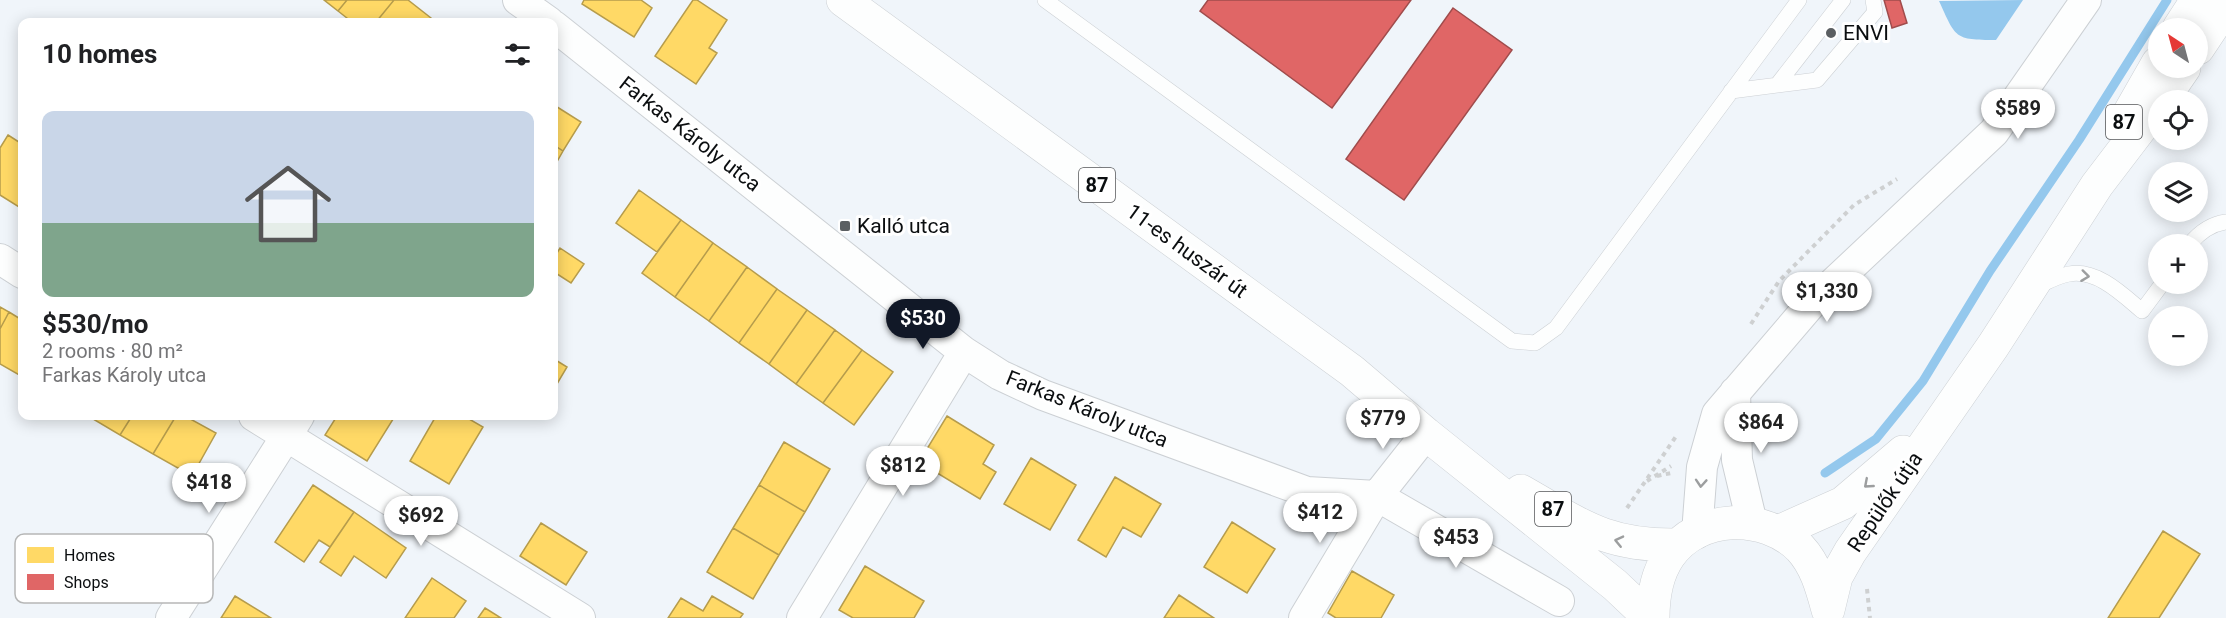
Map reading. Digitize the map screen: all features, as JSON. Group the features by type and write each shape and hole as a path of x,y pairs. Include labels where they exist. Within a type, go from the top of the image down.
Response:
{"main road":[{"name":"11-es huszár út","path":"843,0 1352,370 1433,439"},
{"path":"2185,18 2197,0"},
{"path":"2208,33 2226,6"},
{"name":"87","path":"2097,185 2104,157 2149,78"},
{"name":"87","path":"2097,185 2148,118"},
{"name":"Repülők útja","path":"1829,614 1836,577 1850,552 1956,400 2097,185"},
{"name":"Repülők útja","path":"1765,527 1843,503 1867,485 1956,400"},
{"name":"87","path":"1433,439 1596,533 1645,546 1687,539 1725,522 1765,527 1800,548 1810,560 1829,614"},
{"name":"87","path":"1433,439 1615,585 1652,618"},
{"name":"87","path":"1652,618 1657,578 1687,539"}],"street":[{"name":"Farkas Károly utca","path":"518,0 543,18"},
{"path":"1687,539 1702,467 1717,414 1811,304 1994,132 2086,0"},
{"name":"Farkas Károly utca","path":"558,29 964,352 1000,375 1043,395 1307,492 1377,496 1559,601"},
{"path":"0,259 18,270"},
{"path":"802,618 964,352"},
{"path":"1735,392 1737,460 1765,527"},
{"path":"271,420 293,425 580,618"},
{"path":"213,552 293,425"},
{"path":"1304,618 1377,496 1433,439"},
{"path":"171,618 180,603"}],"lane":[{"path":"1045,0 1512,341 1535,343 1557,328 1799,0"},
{"path":"1777,85 1844,0"},
{"path":"1731,92 1817,80 1875,12 1873,0"},
{"path":"2201,234 2216,224 2226,222"},
{"path":"2029,289 2070,274 2094,276 2119,291 2142,311 2155,294"}],"path":[{"path":"1625,511 1645,482 1657,476"}],"water":[{"path":"2023,0 1996,40 1972,39 1958,34 1953,30 1939,1"}],"building: Homes":[{"path":"324,0 347,0 338,11"},
{"path":"347,0 394,0 379,18 347,18 338,11"},
{"path":"394,0 408,0 431,18 379,18"},
{"path":"584,0 641,0 652,8 634,37 582,4"},
{"path":"693,0 697,0 727,20 709,48 717,53 696,84 655,56"},
{"path":"558,108 581,122 563,151 558,148"},
{"path":"8,135 18,141 18,206 0,195 0,148"},
{"path":"558,148 563,151 558,160"},
{"path":"639,190 681,220 657,252 616,223"},
{"path":"681,220 713,243 675,297 642,273"},
{"path":"713,243 747,267 709,321 675,297"},
{"path":"560,248 584,264 571,283 558,275"},
{"path":"747,267 777,289 739,343 709,321"},
{"path":"777,289 807,310 769,364 739,343"},
{"path":"0,307 9,312 0,329"},
{"path":"807,310 835,330 796,384 769,364"},
{"path":"9,312 18,318 18,374 0,364 0,329"},
{"path":"835,330 862,350 823,403 796,384"},
{"path":"862,350 893,372 854,425 823,403"},
{"path":"558,361 567,367 558,382"},
{"path":"947,416 994,445 983,464 996,472 980,499 919,462"},
{"path":"95,420 129,420 120,435"},
{"path":"129,420 174,420 153,454 120,435"},
{"path":"174,420 192,420 216,433 192,476 153,454"},
{"path":"334,420 393,420 367,461 325,435"},
{"path":"434,420 471,420 483,427 449,484 410,461"},
{"path":"784,442 830,469 805,512 759,485"},
{"path":"1031,458 1076,485 1050,530 1004,504"},
{"path":"1115,477 1161,504 1141,537 1123,527 1106,557 1078,540"},
{"path":"313,485 354,512 330,547 319,540 304,562 275,542"},
{"path":"759,485 805,512 779,555 733,528"},
{"path":"354,512 406,548 386,578 354,556 341,576 320,562"},
{"path":"1232,522 1275,549 1247,593 1204,567"},
{"path":"541,523 587,552 566,585 520,556"},
{"path":"733,528 779,555 753,599 707,572"},
{"path":"2163,531 2200,554 2159,618 2108,618"},
{"path":"865,566 924,601 914,618 853,618 839,610"},
{"path":"1352,571 1394,595 1381,618 1336,618 1328,613"},
{"path":"432,578 466,601 454,618 405,618"},
{"path":"1179,595 1214,618 1164,618"},
{"path":"235,596 271,618 221,618"},
{"path":"712,596 743,614 740,618 668,618 681,598 703,611"},
{"path":"485,608 501,618 478,618"}],"building: Shops":[{"path":"1208,0 1411,0 1332,108 1200,11"},
{"path":"1884,0 1900,0 1907,23 1892,28"},
{"path":"1453,8 1512,50 1404,200 1346,159"}],"waterway":[{"path":"1825,473 1876,439 1923,381 1990,271 2079,140 2167,0"}],"place":[{"name":"ENVI","path":"1831,33"},
{"name":"Kalló utca","path":"845,226"}]}
